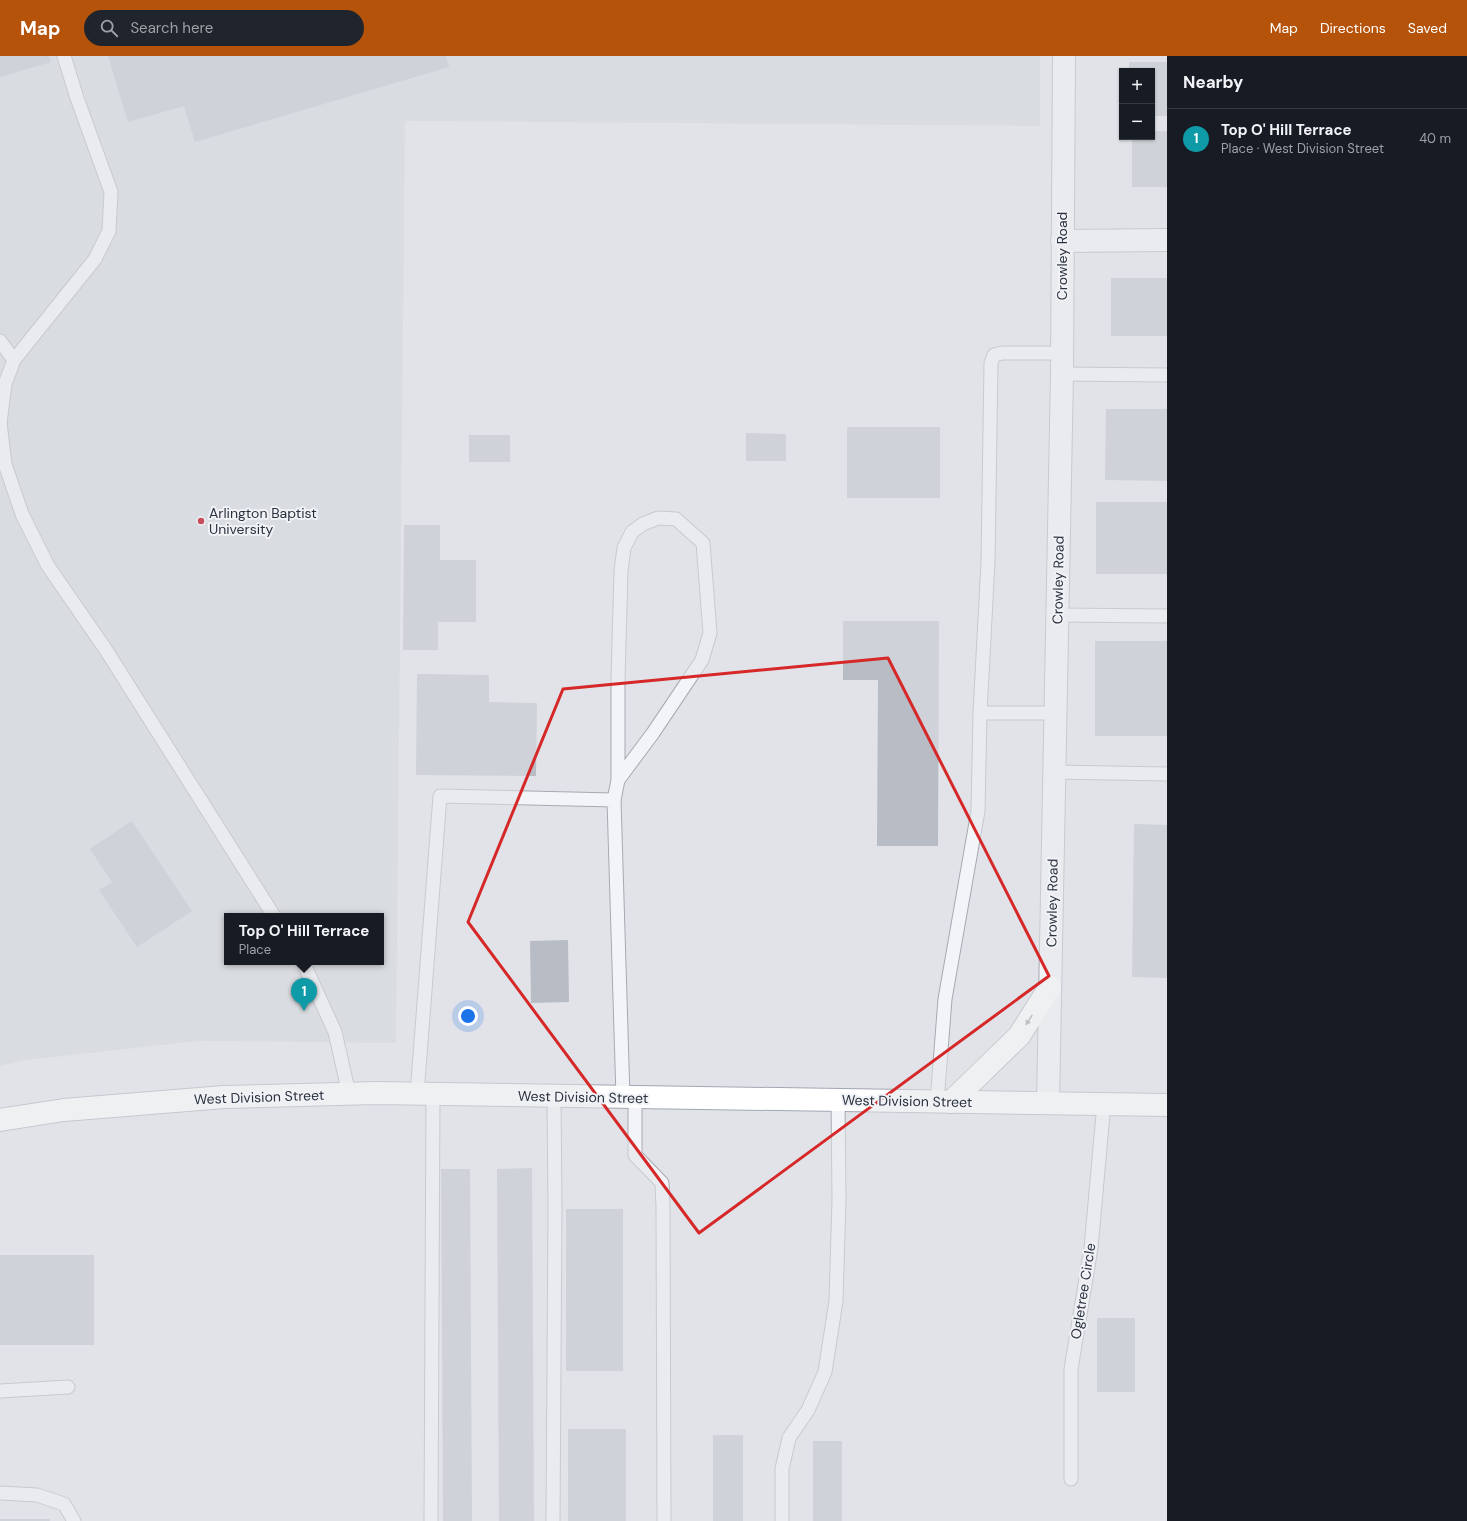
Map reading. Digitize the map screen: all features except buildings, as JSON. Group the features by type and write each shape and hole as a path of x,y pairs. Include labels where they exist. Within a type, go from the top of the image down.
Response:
{"main road":[{"path":"944,1102 1018,1036 1050,987"},
{"name":"West Division Street","path":"0,1120 64,1110 224,1097 349,1094 1167,1105"}],"street":[{"name":"Crowley Road","path":"1048,1103 1062,374 1064,56"},
{"path":"1062,241 1167,240"}],"lane":[{"path":"64,56 77,98 111,192 109,231 95,260 14,360 5,384 0,423 5,464 22,514 48,566 106,650 272,913"},
{"path":"0,341 14,360"},
{"path":"944,1102 945,999 978,811 980,714 988,562 991,363 994,355 1002,353 1062,353"},
{"path":"1062,374 1167,375"},
{"path":"618,780 654,733 702,660 710,633 703,543 676,519 658,518 643,524 632,532 624,548 621,571 618,679 618,780 614,800 629,1097 635,1155 662,1183 664,1207 664,1521"},
{"path":"1058,615 1167,616"},
{"path":"980,714 1055,713"},
{"path":"1054,772 1167,774"},
{"path":"431,1521 425,1094 440,796 614,800"},
{"path":"303,965 335,1032 349,1094"},
{"path":"553,1521 555,1216 554,1096"},
{"path":"782,1521 782,1469 789,1438 808,1410 825,1372 836,1301 839,1200 838,1100"},
{"name":"Ogletree Circle","path":"1071,1479 1071,1369 1091,1248 1104,1104"},
{"path":"0,1391 68,1387"},
{"path":"0,1493 36,1495 64,1504 74,1521"}],"highlighted area":[{"path":"888,658 1049,976 699,1233 468,922 563,689"}],"shaded area":[{"name":"Arlington Baptist University","path":"0,56 1040,56 1040,126 405,121 396,1043 199,1041 27,1060 0,1066"}],"place":[{"name":"Arlington Baptist University","path":"201,521"},
{"name":"Top O' Hill Terrace","path":"304,1011"}]}
